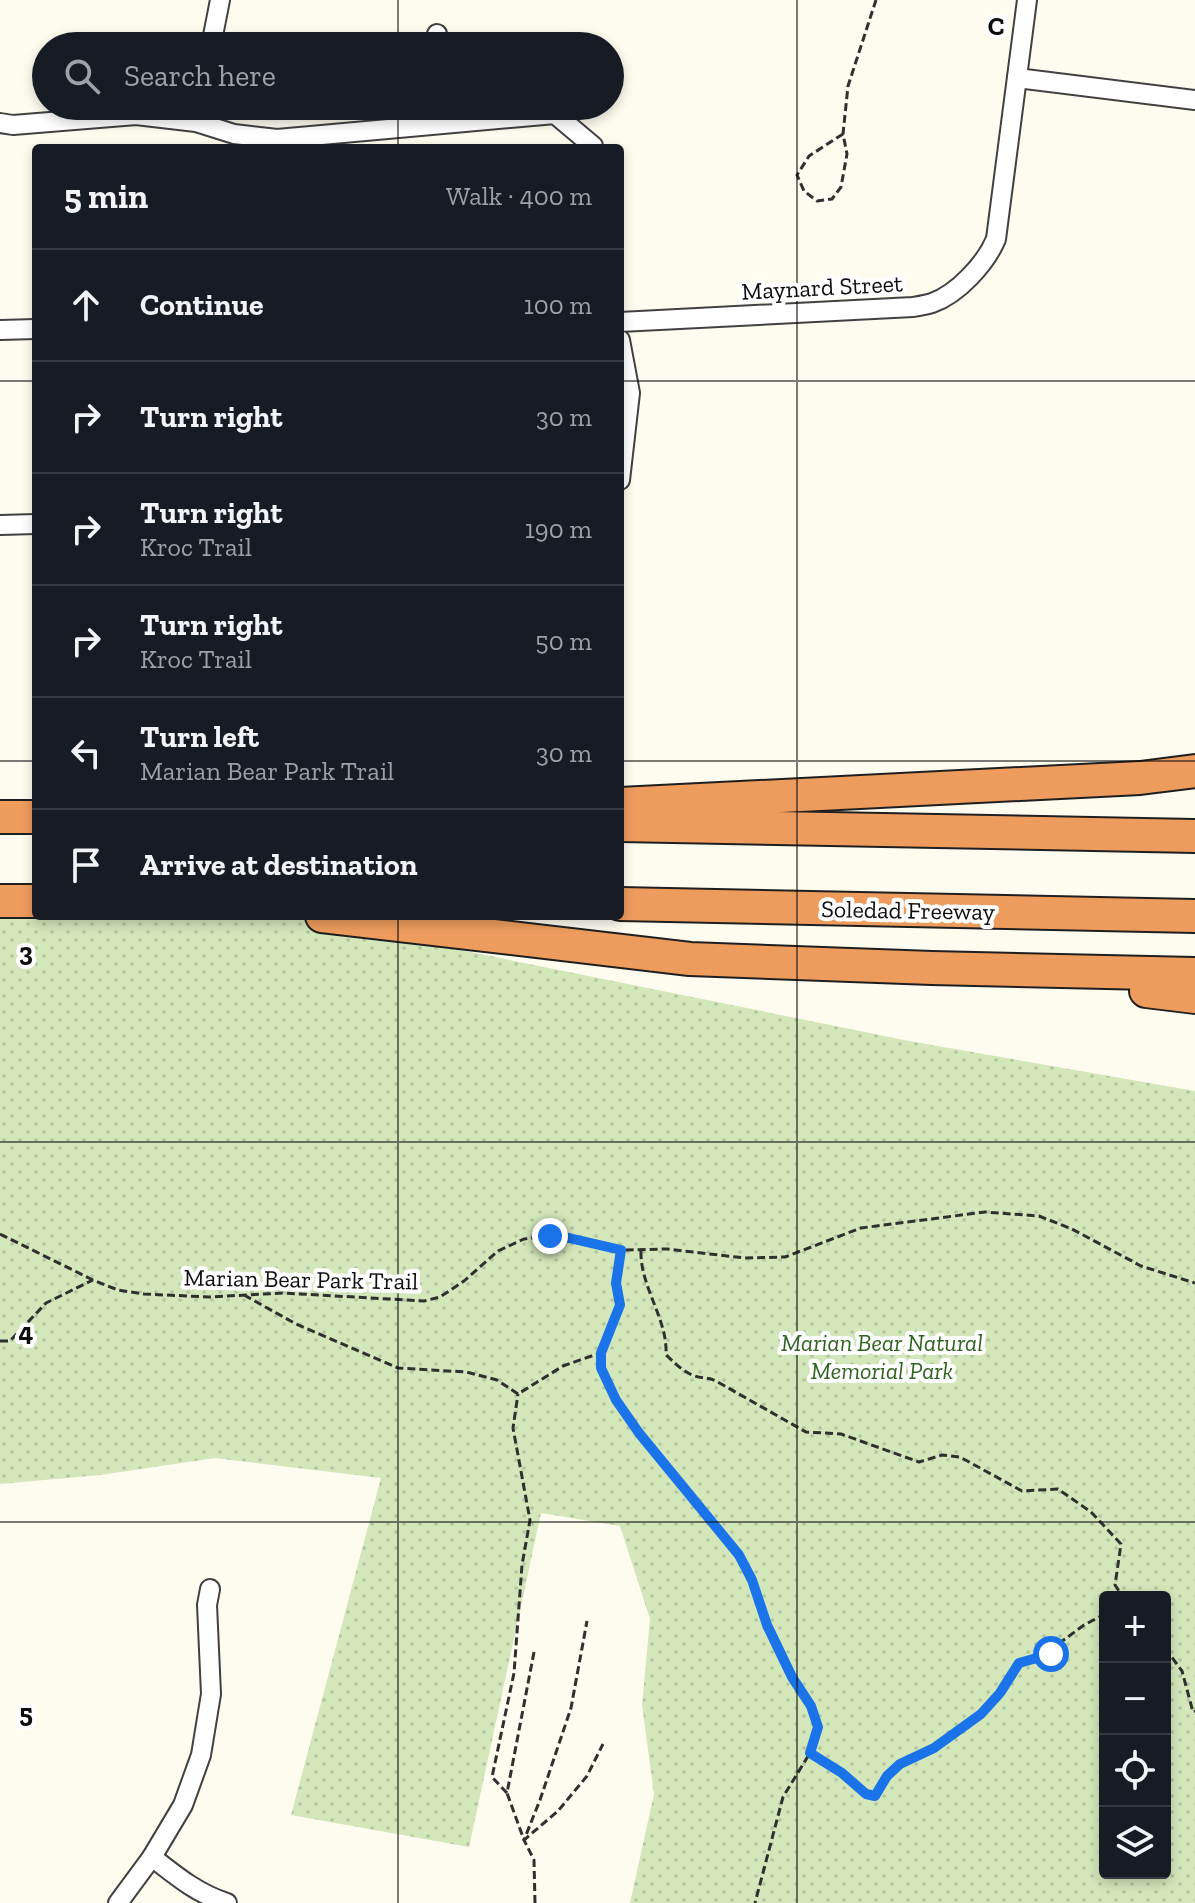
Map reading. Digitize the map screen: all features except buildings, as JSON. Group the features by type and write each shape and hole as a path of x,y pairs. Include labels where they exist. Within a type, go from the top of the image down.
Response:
{"highway":[{"path":"624,804 1140,778 1195,771"},
{"path":"0,817 32,817"},
{"path":"624,825 1195,836"},
{"path":"1015,832 1195,826"},
{"path":"0,901 32,901"},
{"name":"Soledad Freeway","path":"624,904 1195,916"},
{"path":"356,920 690,959 1195,974"},
{"path":"932,968 1195,997"}],"street":[{"path":"214,32 220,0"},
{"name":"Maynard Street","path":"624,322 913,307 933,302 954,291 990,254 996,239 1027,0"},
{"path":"1017,78 1195,100"},
{"path":"0,123 13,125 74,120"},
{"path":"208,120 234,134 277,139 408,120"},
{"path":"562,120 591,144"},
{"path":"0,330 32,329"},
{"path":"624,361 630,393 624,445"},
{"path":"0,525 32,524"},
{"path":"118,1903 152,1857 183,1805 201,1755 211,1694 207,1605 210,1589"},
{"path":"152,1857 193,1888 227,1903"}],"path":[{"path":"843,134 809,156 797,175 804,191 817,201 832,199 841,187 847,154 843,134 848,86 876,0"},
{"name":"Marian Bear Park Trail","path":"0,1234 118,1290 209,1297 283,1293 424,1301 440,1297 498,1251 524,1239 550,1236 621,1250 667,1249 745,1258 785,1257 861,1228 985,1212 1039,1216 1072,1229 1141,1266 1195,1283"},
{"path":"621,1250 616,1283 620,1305 601,1353 602,1370 616,1400 639,1433 739,1555 752,1580 767,1625 792,1677 811,1706 818,1727 810,1753 783,1797 755,1903"},
{"path":"641,1250 640,1267 667,1341 666,1355 684,1371 716,1381 806,1432 841,1434 919,1462 942,1455 960,1457 1022,1491 1058,1489 1091,1512 1121,1544 1115,1585 1119,1591"},
{"path":"0,1341 10,1341 46,1303 93,1280"},
{"path":"244,1295 296,1324 398,1368 466,1372 497,1380 518,1394"},
{"path":"535,1903 534,1860 507,1793 492,1777 514,1673 522,1565 530,1520 513,1428 518,1394 563,1366 601,1353"},
{"path":"810,1753 842,1773 866,1794 875,1796 887,1776 900,1764 934,1748 981,1714 1000,1693 1019,1663 1051,1654 1057,1645 1099,1617"},
{"path":"524,1840 571,1708 587,1621"},
{"path":"507,1793 534,1652"},
{"path":"1171,1656 1182,1671 1195,1711"},
{"path":"524,1840 558,1811 587,1776 603,1744"}],"green space":[{"name":"Marian Bear Natural Memorial Park","path":"0,892 32,913 32,920 313,920 909,1041 1195,1091 1195,1903 630,1903 654,1794 642,1705 650,1619 620,1526 541,1513 469,1847 291,1815 381,1478 215,1458 100,1475 0,1484"}],"route":[{"path":"550,1236 621,1250 616,1283 620,1305 601,1353 601,1368 616,1400 639,1433 739,1555 752,1580 767,1625 792,1677 811,1706 818,1727 810,1753 853,1781 866,1794 875,1796 887,1776 900,1764 934,1748 981,1714 1000,1693 1019,1663 1051,1654"}]}
